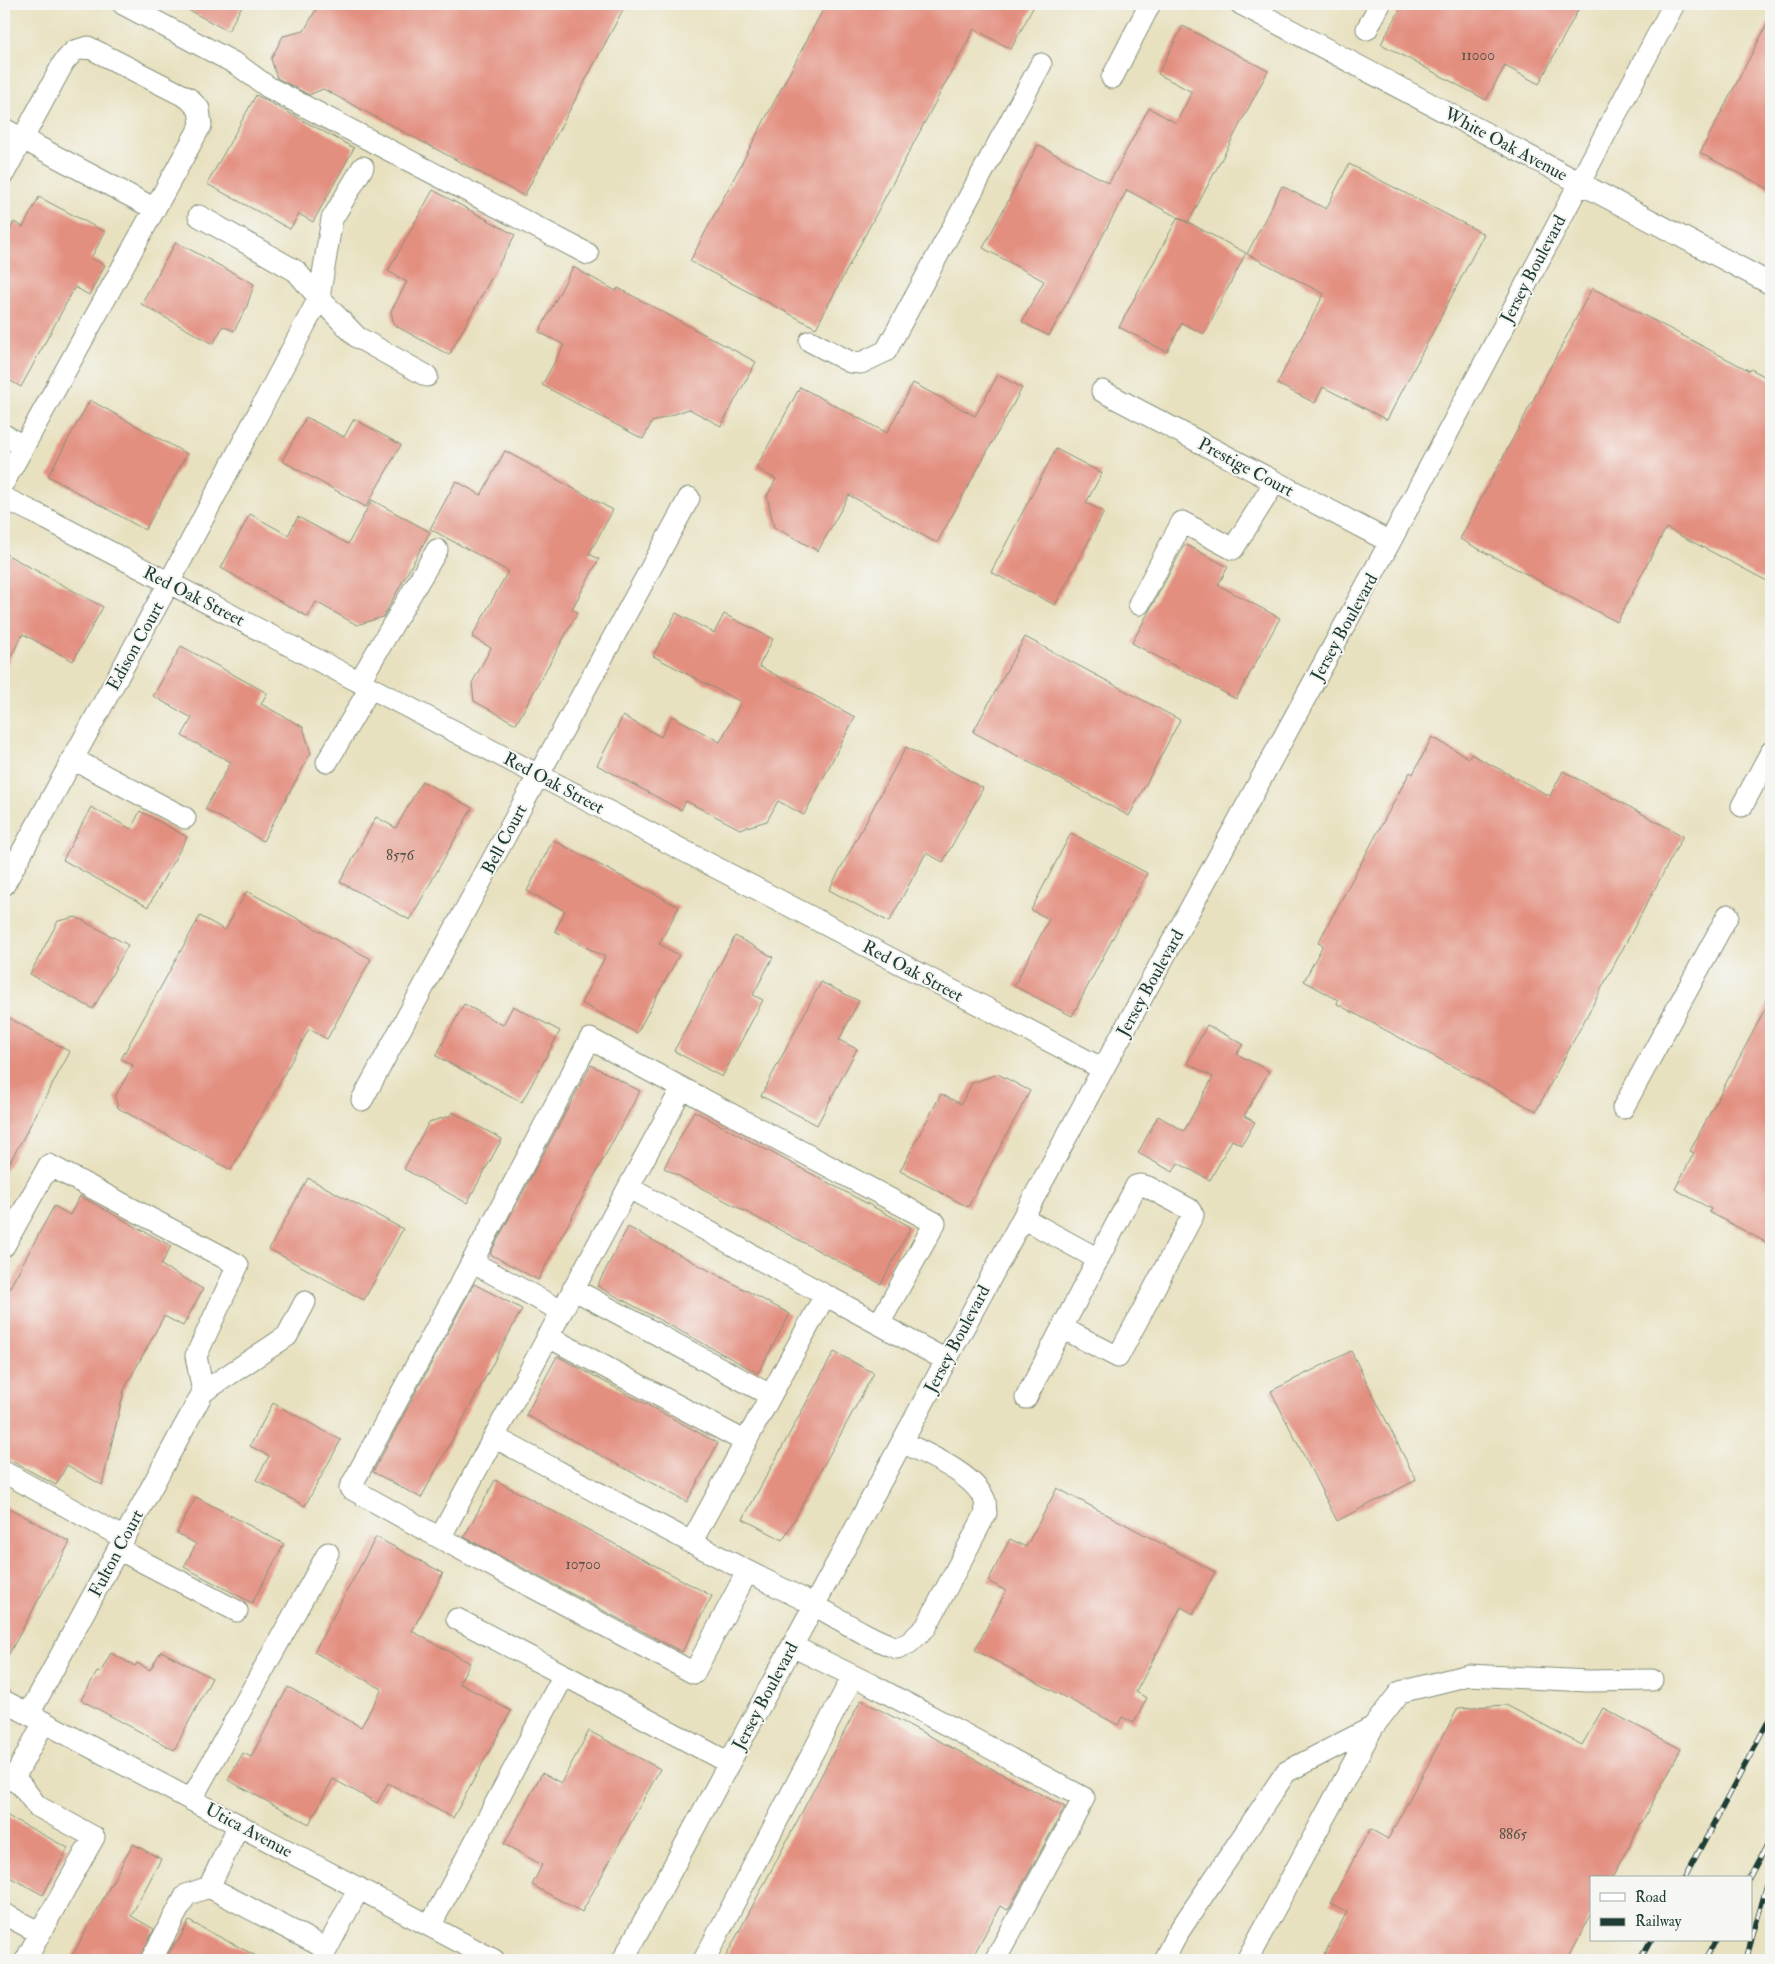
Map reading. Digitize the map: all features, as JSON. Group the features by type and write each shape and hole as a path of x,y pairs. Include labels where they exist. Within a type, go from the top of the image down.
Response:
{"street":[{"path":"123,4 150,10 238,65 268,87 588,254"},
{"path":"1112,78 1150,4"},
{"name":"White Oak Avenue","path":"1241,4 1771,284"},
{"path":"1366,30 1380,4"},
{"name":"Jersey Boulevard","path":"623,1960 1390,542 1674,4"},
{"path":"4,173 13,134 74,50 88,47 188,98 199,110 201,125 4,482"},
{"path":"810,341 850,362 861,363 886,351 1041,64"},
{"path":"13,134 155,209"},
{"name":"Edison Court","path":"7,873 73,759 169,583 319,298 332,219 363,167"},
{"path":"199,216 296,271 357,337 427,376"},
{"name":"Prestige Court","path":"1102,391 1390,542"},
{"path":"4,435 24,446"},
{"path":"1139,604 1182,522 1233,549 1275,482"},
{"name":"Red Oak Street","path":"4,498 1103,1070"},
{"name":"Bell Court","path":"362,1100 689,498"},
{"path":"327,762 365,685 437,550"},
{"path":"1742,806 1771,752"},
{"path":"73,759 185,818"},
{"path":"1623,1108 1728,914"},
{"path":"747,1572 694,1672 440,1538 350,1488 590,1040 935,1223 880,1324"},
{"path":"440,1538 560,1311 682,1088"},
{"path":"4,1246 49,1165 238,1265 196,1356 203,1392 287,1336 305,1302"},
{"path":"1026,1398 1062,1328 1136,1186 1148,1187 1189,1210 1194,1215 1118,1358 1062,1328"},
{"path":"629,1188 946,1360"},
{"path":"1023,1218 1098,1259"},
{"path":"472,1262 560,1311"},
{"path":"573,1289 770,1395"},
{"path":"691,1543 825,1295"},
{"path":"547,1336 746,1442"},
{"name":"Fulton Court","path":"8,1778 121,1544 203,1392"},
{"path":"494,1437 691,1543 814,1605 863,1633 897,1648 909,1643 926,1627 986,1513 985,1501 972,1482 955,1470 902,1442"},
{"path":"4,1472 121,1544 236,1611"},
{"path":"191,1800 328,1553"},
{"path":"457,1618 729,1763"},
{"path":"792,1646 853,1676 1084,1798 995,1960"},
{"path":"430,1926 564,1674"},
{"path":"1247,1960 1373,1727 1400,1692 1469,1675 1588,1681 1652,1680"},
{"path":"704,1960 853,1676"},
{"name":"Utica Avenue","path":"4,1701 494,1960"},
{"path":"1164,1960 1177,1934 1286,1772 1373,1727"},
{"path":"8,1778 21,1785 37,1806 94,1837 26,1960"},
{"path":"152,1960 186,1895 210,1887 239,1825"},
{"path":"210,1887 324,1954 359,1888"},
{"path":"4,1914 40,1933"}],"building":[{"path":"177,4 243,4 228,31"},
{"path":"319,4 626,4 524,196 323,89 309,95 277,78 271,59 283,36 304,31"},
{"path":"826,4 1035,4 1011,49 974,29 816,328 690,261"},
{"path":"1403,4 1581,4 1539,84 1505,66 1486,100 1381,44"},
{"path":"1771,17 1771,190 1700,153"},
{"path":"1183,26 1268,71 1188,223 1127,190 1049,336 1022,322 1044,281 983,248 1038,145 1109,183 1149,108 1176,123 1192,92 1158,74"},
{"path":"256,95 354,148 313,222 299,214 290,229 207,184"},
{"path":"1349,164 1484,234 1387,420 1323,387 1315,403 1277,384 1324,294 1247,254 1282,186 1326,209"},
{"path":"433,190 515,235 449,355 394,325 391,311 407,282 388,271"},
{"path":"39,197 105,232 91,258 105,265 89,295 75,287 21,387 4,377 4,240 14,222 23,227"},
{"path":"1178,217 1246,253 1204,334 1182,323 1167,352 1119,327"},
{"path":"176,242 254,284 247,306 234,331 223,326 213,344 141,304"},
{"path":"573,267 616,291 618,288 756,362 721,426 689,409 652,422 643,439 542,385 564,345 539,332"},
{"path":"1592,288 1750,371 1751,369 1771,380 1771,583 1666,528 1617,622 1460,539"},
{"path":"998,375 1022,388 937,543 849,495 818,551 774,527 767,496 776,479 756,468 800,387 887,433 913,383 975,416"},
{"path":"90,400 187,454 145,530 48,476"},
{"path":"306,417 344,437 354,419 401,445 366,507 282,461"},
{"path":"1056,449 1102,473 1086,503 1104,512 1055,605 991,572"},
{"path":"505,451 613,510 589,554 599,559 572,609 578,612 516,724 474,701 472,683 491,648 472,637 508,571 430,529 456,481 481,495"},
{"path":"372,500 430,532 383,617 357,625 316,602 308,617 221,568 250,514 288,535 298,517 348,544"},
{"path":"1185,544 1228,567 1218,585 1280,618 1236,699 1132,643"},
{"path":"4,553 103,607 73,661 23,634 4,669"},
{"path":"676,613 714,633 724,614 773,639 759,666 855,717 804,815 778,801 767,821 740,829 686,801 681,810 597,765 623,716 661,737 672,716 720,742 741,702 653,656"},
{"path":"1025,637 1180,720 1129,816 973,732"},
{"path":"181,646 267,693 261,704 303,727 311,753 263,841 205,809 231,762 182,736 192,718 153,696"},
{"path":"1432,737 1469,758 1471,754 1550,796 1563,771 1683,836 1536,1111 1337,1004 1338,1000 1304,981 1323,945 1318,943 1410,772 1413,774"},
{"path":"906,747 983,788 943,862 926,853 889,922 829,890"},
{"path":"422,781 472,808 410,920 340,882 376,817 396,828"},
{"path":"91,807 131,829 140,811 187,837 148,907 63,860"},
{"path":"1071,833 1147,873 1072,1016 1014,986 1049,919 1031,910"},
{"path":"553,840 679,907 659,944 679,955 637,1033 581,1003 605,957 555,931 565,911 527,891"},
{"path":"247,891 371,959 327,1039 309,1029 231,1170 118,1108 115,1097 133,1065 121,1059 200,916 225,930"},
{"path":"76,917 128,945 93,1009 30,974 58,921"},
{"path":"735,936 773,957 753,995 763,1000 722,1077 674,1051"},
{"path":"821,982 859,1001 839,1040 857,1049 817,1125 761,1096"},
{"path":"1771,998 1771,1245 1709,1212 1711,1209 1675,1189 1694,1153 1690,1151"},
{"path":"464,1004 503,1025 513,1006 560,1031 522,1102 436,1056"},
{"path":"4,1015 70,1052 4,1173"},
{"path":"1207,1025 1243,1044 1237,1054 1269,1071 1244,1116 1255,1122 1242,1145 1232,1140 1210,1180 1178,1163 1173,1172 1138,1153 1158,1116 1184,1131 1213,1077 1187,1063"},
{"path":"591,1065 640,1091 538,1280 490,1254"},
{"path":"998,1074 1030,1091 968,1207 900,1171 941,1094 961,1104 972,1083"},
{"path":"694,1111 911,1227 881,1284 664,1168"},
{"path":"452,1112 502,1139 467,1203 404,1169 429,1122 450,1116"},
{"path":"308,1178 403,1229 364,1300 269,1249"},
{"path":"80,1196 171,1246 161,1265 203,1289 183,1326 164,1316 124,1390 102,1485 67,1465 56,1485 4,1457 4,1298 54,1206 70,1215"},
{"path":"628,1227 790,1314 758,1373 597,1286"},
{"path":"474,1284 522,1309 421,1498 373,1472"},
{"path":"1351,1351 1416,1480 1337,1521 1271,1391"},
{"path":"834,1352 874,1373 783,1540 743,1519"},
{"path":"557,1356 718,1443 687,1502 526,1415"},
{"path":"273,1403 341,1440 305,1506 256,1480 269,1456 250,1446"},
{"path":"495,1480 712,1596 682,1652 464,1537"},
{"path":"1057,1488 1215,1572 1193,1614 1181,1607 1136,1692 1147,1698 1134,1723 1122,1717 1118,1725 975,1650 1006,1591 988,1581 1010,1539 1026,1547"},
{"path":"196,1497 284,1544 252,1603 184,1567 196,1544 177,1533"},
{"path":"4,1505 70,1542 4,1663"},
{"path":"376,1537 443,1573 412,1631 470,1663 459,1683 511,1711 453,1818 388,1783 377,1803 333,1779 309,1824 228,1780 243,1753 251,1757 288,1687 361,1727 382,1689 314,1652"},
{"path":"161,1651 212,1678 174,1750 81,1700 97,1672 100,1673 111,1653 135,1666 137,1663 150,1670"},
{"path":"861,1700 1065,1807 1008,1910 1000,1906 971,1960 724,1960"},
{"path":"1506,1705 1582,1745 1603,1708 1681,1749 1613,1876 1590,1876 1590,1917 1567,1960 1321,1960 1347,1912 1330,1903 1370,1829 1388,1839 1458,1708"},
{"path":"589,1731 660,1769 582,1912 532,1885 542,1865 504,1844 542,1773 561,1783"},
{"path":"4,1814 68,1848 43,1895 4,1874"},
{"path":"133,1844 161,1859 131,1916 154,1929 139,1960 70,1960"},
{"path":"189,1921 264,1960 165,1960 176,1941 178,1942"}],"railway":[{"path":"1686,1876 1771,1716"},
{"path":"1750,1876 1771,1837"},
{"path":"1752,1938 1771,1869"},
{"path":"1640,1960 1650,1942"},
{"path":"1705,1960 1715,1942"},
{"path":"1746,1960 1751,1942"}]}
